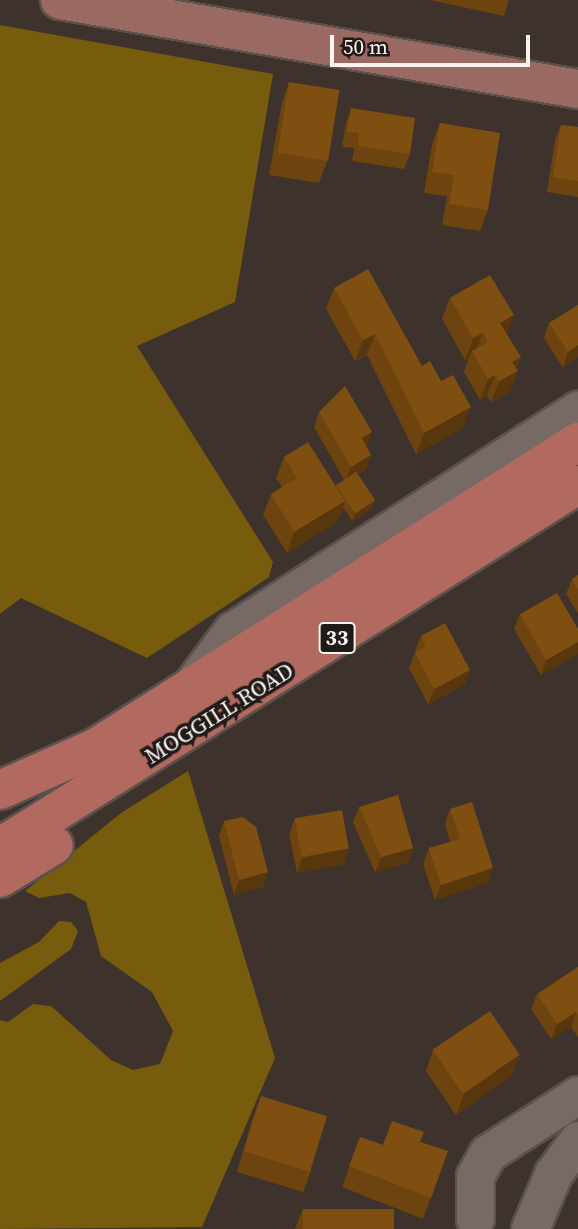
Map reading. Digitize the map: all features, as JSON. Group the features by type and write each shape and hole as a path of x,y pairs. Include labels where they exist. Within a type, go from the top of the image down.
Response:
{"highway":[{"name":"MOGGILL ROAD","path":"0,790 95,748 578,442"},
{"name":"MOGGILL ROAD","path":"0,847 97,791 578,485"},
{"path":"0,878 60,839 97,791"}],"main road":[{"path":"60,0 578,89"}],"street":[{"name":"MOGGILL ROAD","path":"187,691 232,631 578,410"},
{"path":"475,1219 475,1176 488,1153 578,1095"},
{"path":"530,1229 554,1174 578,1140"}],"shaded area":[{"path":"0,25 273,74 235,302 137,346 273,562 269,577 147,658 21,598 0,614"},
{"path":"188,771 275,1058 202,1227 0,1229 0,1020 8,1022 33,1004 51,1006 111,1060 133,1070 160,1064 173,1031 152,992 101,956 86,902 70,893 39,898 25,891 121,813"},
{"path":"59,921 71,922 78,931 71,949 0,1001 0,963 39,942"}],"building":[{"path":"289,82 339,90 328,161 278,153"},
{"path":"351,108 415,118 410,154 358,146 359,133 347,132"},
{"path":"440,123 500,133 488,210 449,204 454,175 432,172"},
{"path":"561,125 578,127 578,181 553,177"},
{"path":"368,269 422,366 430,361 441,381 453,375 471,407 424,433 375,334 363,340 334,288"},
{"path":"490,275 514,315 500,323 521,357 512,362 518,371 499,381 495,375 488,379 472,351 488,342 483,333 473,338 450,298"},
{"path":"578,305 578,345 568,352 549,323"},
{"path":"345,386 372,432 362,438 371,455 351,467 319,412"},
{"path":"308,442 345,501 294,532 271,494 297,478 284,457"},
{"path":"356,472 375,500 355,514 336,485"},
{"path":"578,575 578,589 572,579"},
{"path":"557,593 578,629 578,642 546,660 520,614"},
{"path":"445,623 470,670 434,689 415,653 426,646 421,636"},
{"path":"398,795 413,848 381,857 359,807"},
{"path":"472,802 493,868 441,885 429,848 460,839 450,809"},
{"path":"342,810 349,848 302,857 295,818"},
{"path":"243,817 256,827 268,872 239,880 224,821"},
{"path":"578,967 578,1014 576,1012 557,1024 537,994"},
{"path":"490,1011 520,1055 462,1094 433,1050"},
{"path":"261,1096 327,1116 310,1172 244,1151"},
{"path":"392,1121 424,1132 420,1142 448,1151 431,1198 349,1166 360,1137 383,1145"},
{"path":"303,1209 394,1209 394,1229 303,1229"}]}
